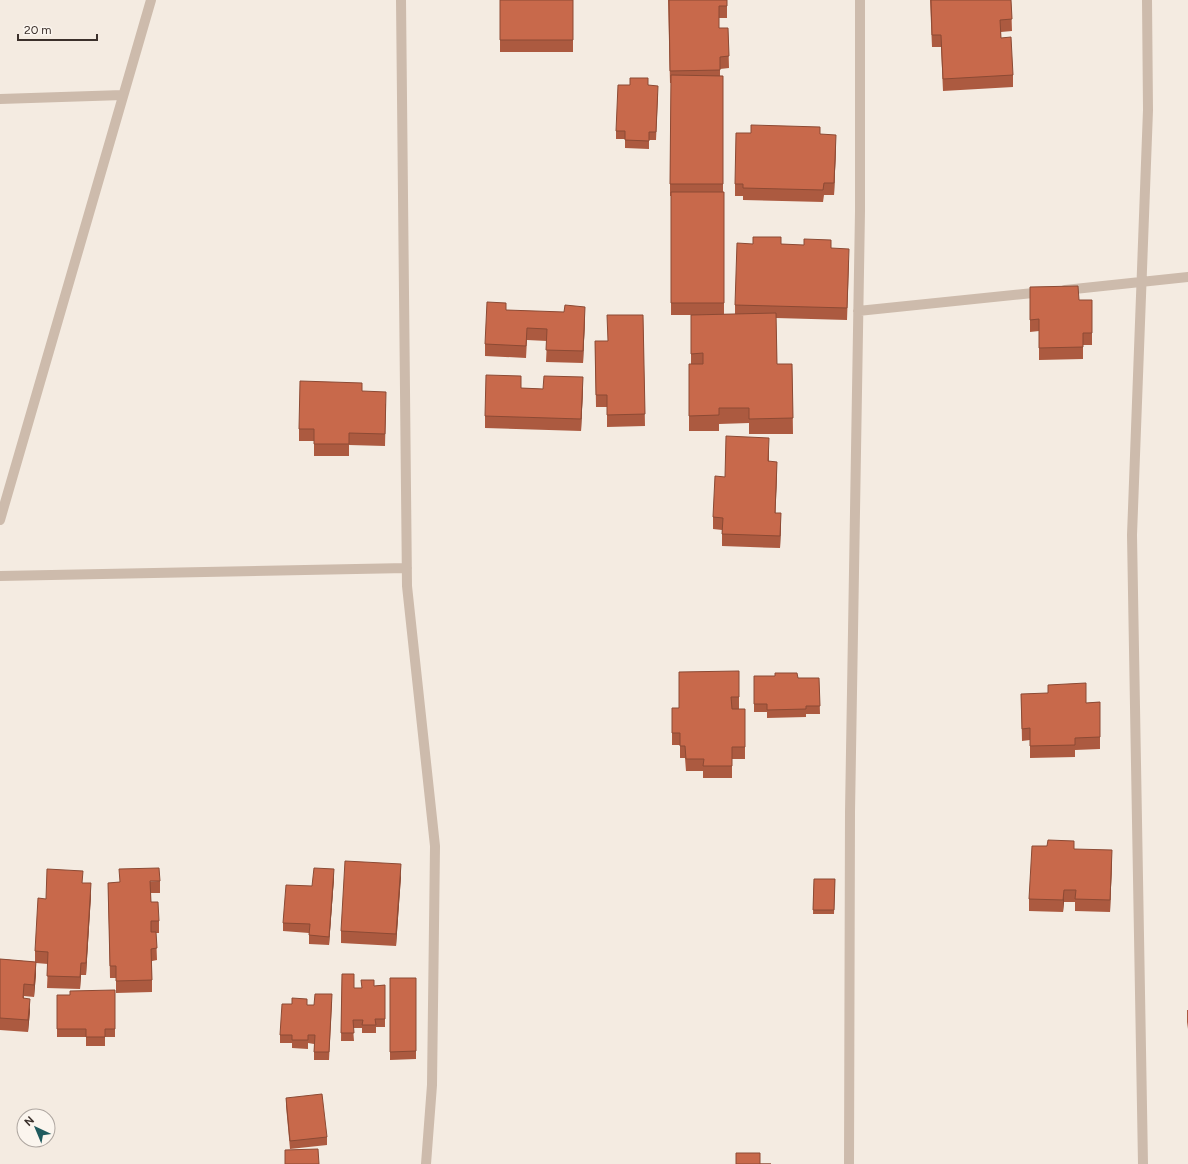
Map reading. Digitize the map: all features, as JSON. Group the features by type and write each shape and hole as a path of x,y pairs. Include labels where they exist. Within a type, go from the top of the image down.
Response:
{"street":[{"path":"0,520 151,0"},
{"path":"401,0 407,586 435,846 432,1085 426,1164"},
{"path":"849,1164 850,812 860,211 860,0"},
{"path":"1143,1164 1132,535 1148,110 1148,0"},
{"path":"0,100 123,95"},
{"path":"858,311 1188,277"},
{"path":"0,576 407,568"}],"building":[{"path":"500,0 573,0 573,40 500,40"},
{"path":"669,0 727,0 727,6 719,6 719,28 728,28 729,56 720,57 720,70 670,71"},
{"path":"931,0 1011,0 1012,19 1000,20 1001,38 1011,37 1013,75 943,79 941,35 932,35"},
{"path":"671,75 723,76 723,184 670,184"},
{"path":"630,78 648,78 648,85 658,86 656,132 649,132 649,141 625,140 625,131 616,131 618,85 630,85"},
{"path":"751,125 820,127 820,134 836,135 834,183 824,183 823,190 743,188 743,184 735,184 736,133 751,133"},
{"path":"671,192 724,192 724,303 671,303"},
{"path":"753,237 781,237 781,244 804,245 804,239 831,240 831,248 849,249 847,308 735,305 737,243 753,244"},
{"path":"1078,286 1079,300 1092,300 1092,333 1083,333 1083,347 1039,348 1039,319 1030,320 1030,287"},
{"path":"487,302 506,303 506,310 564,312 565,305 585,307 583,351 546,350 547,329 527,328 526,346 485,344"},
{"path":"776,313 777,364 792,364 793,418 749,419 749,408 719,408 719,415 689,416 689,364 703,364 703,353 691,354 691,315"},
{"path":"607,315 643,315 645,414 607,415 607,395 596,395 595,341 608,341"},
{"path":"486,375 521,376 521,388 543,389 544,376 583,377 581,419 485,416"},
{"path":"300,381 362,383 362,391 386,392 385,434 349,433 349,444 314,444 314,429 299,429"},
{"path":"726,436 769,438 768,461 777,462 775,513 781,513 780,536 722,534 723,518 713,517 715,476 725,477"},
{"path":"739,671 739,697 731,697 732,709 745,709 745,747 732,747 732,766 703,766 704,759 686,759 685,746 680,746 680,733 672,733 672,708 679,708 679,672"},
{"path":"775,673 797,673 798,678 819,678 820,706 806,706 806,709 767,710 767,704 754,704 754,676 775,676"},
{"path":"1086,683 1086,703 1100,702 1100,737 1075,738 1075,745 1030,746 1030,728 1022,729 1021,694 1048,693 1048,685"},
{"path":"1048,840 1074,841 1074,849 1112,850 1110,900 1075,899 1076,890 1064,890 1063,900 1029,899 1032,846 1047,846"},
{"path":"345,861 401,864 396,934 341,931"},
{"path":"159,868 160,881 150,881 151,902 158,902 159,921 151,921 151,932 156,932 157,948 151,949 152,980 116,981 116,966 110,966 108,883 120,882 119,869"},
{"path":"314,868 334,869 329,937 309,935 310,924 283,923 286,885 312,886"},
{"path":"47,869 83,871 82,883 91,883 86,963 81,963 80,977 47,976 48,952 35,951 38,898 46,899"},
{"path":"814,879 835,879 834,910 813,910"},
{"path":"0,959 36,962 34,985 24,984 23,998 30,999 28,1020 0,1018"},
{"path":"342,974 354,974 354,988 362,988 361,980 374,980 374,986 385,985 385,1019 375,1019 376,1025 362,1025 363,1020 353,1020 354,1033 341,1033"},
{"path":"390,978 416,978 416,1051 390,1052"},
{"path":"115,990 115,1029 105,1029 105,1037 86,1037 86,1029 57,1029 57,995 70,995 70,991"},
{"path":"315,994 332,994 329,1052 314,1052 315,1035 308,1035 308,1040 292,1040 292,1035 280,1035 282,1004 292,1004 292,998 307,999 307,1005 314,1005"},
{"path":"322,1094 327,1137 290,1141 286,1098"},
{"path":"318,1149 319,1164 285,1164 285,1150"},
{"path":"736,1153 760,1153 760,1164 736,1164"}]}
